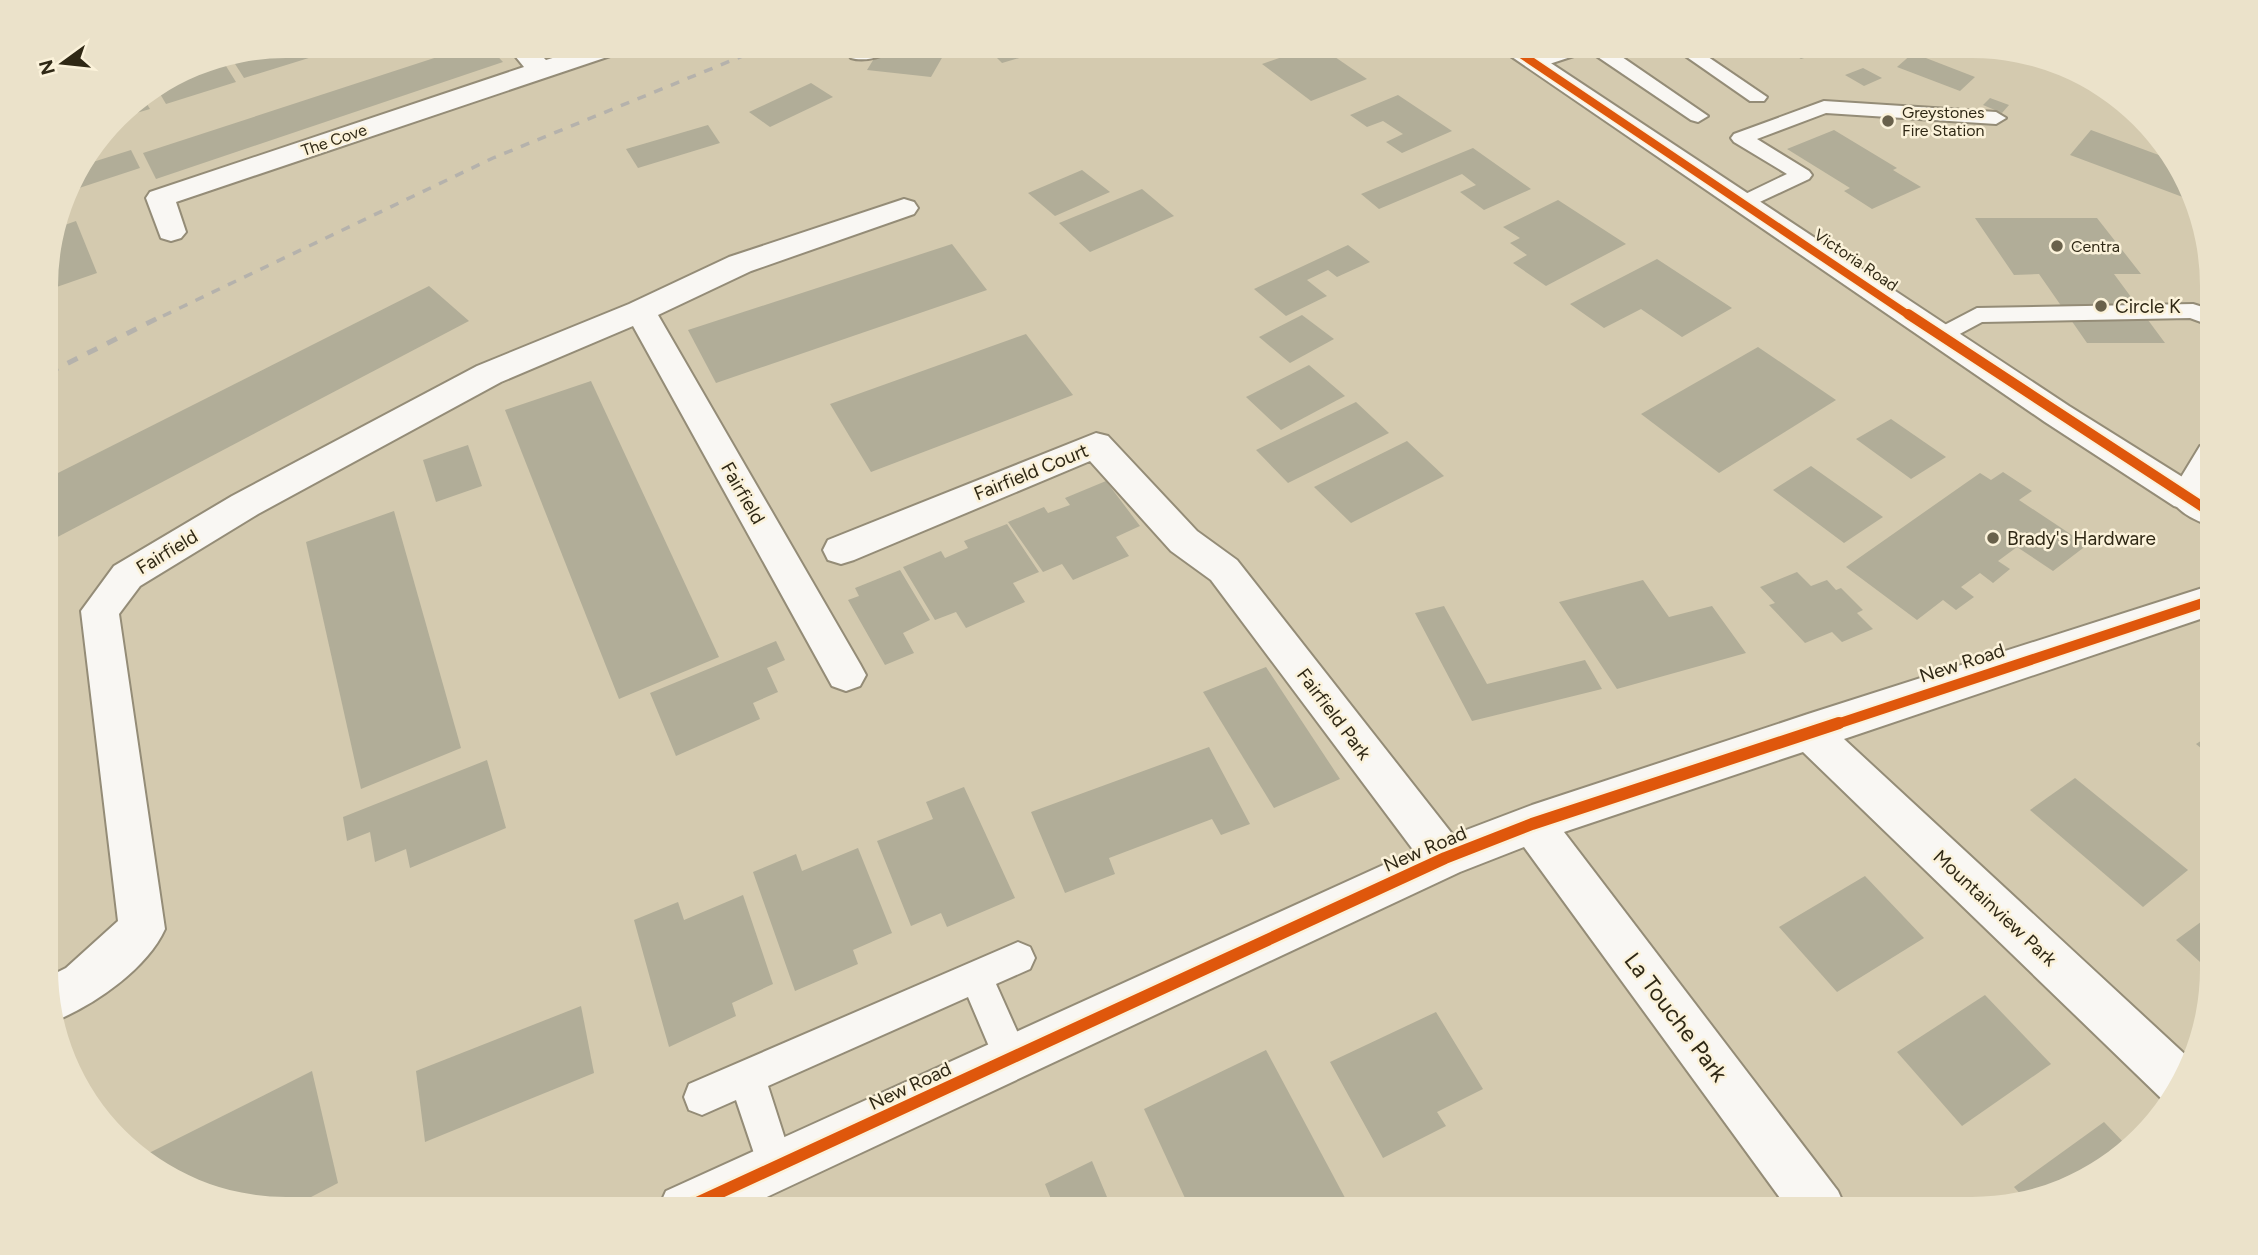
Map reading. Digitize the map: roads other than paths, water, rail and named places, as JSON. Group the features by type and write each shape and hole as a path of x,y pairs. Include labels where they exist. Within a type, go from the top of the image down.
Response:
{"street":[{"path":"530,58 541,70"},
{"name":"The Cove","path":"171,232 160,198 578,58"},
{"name":"Victoria Road","path":"1527,58 1941,336 2200,505"},
{"name":"Fairfield","path":"60,996 83,984 142,929 100,611 127,576 245,505 489,374 640,312 740,264 904,208"},
{"name":"Fairfield","path":"640,312 846,675"},
{"name":"Fairfield Court","path":"841,550 1096,445 1184,541 1224,569"},
{"name":"Fairfield Park","path":"1224,569 1444,858"},
{"name":"New Road","path":"710,1197 1444,858 1532,824 1808,731 2200,604"},
{"name":"Mountainview Park","path":"1808,731 2174,1076"},
{"name":"La Touche Park","path":"1532,824 1811,1197"}],"lane":[{"path":"1534,63 1549,58"},
{"path":"1612,58 1698,116"},
{"path":"1698,58 1757,97"},
{"path":"1742,203 1802,175 1741,138 1824,107 1996,118"},
{"path":"1941,336 1978,315 2193,311 2200,314"},
{"path":"702,1097 1018,958"},
{"path":"976,977 1011,1058"},
{"path":"747,1077 776,1167"}],"railway":[{"path":"163,316 493,158 738,58"},
{"path":"58,368 166,314"}],"place":[{"name":"Greystones Fire Station","path":"1888,121"},
{"name":"Centra","path":"2057,246"},
{"name":"Circle K","path":"2101,306"},
{"name":"Brady's Hardware","path":"1993,538"}]}
